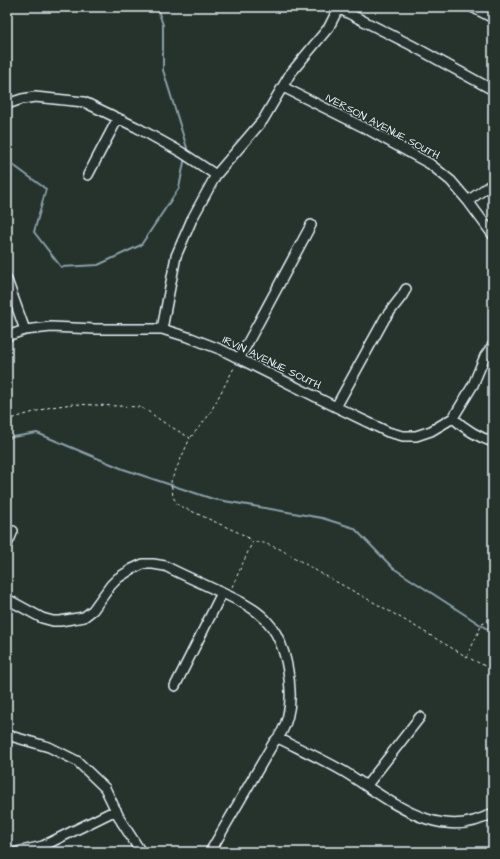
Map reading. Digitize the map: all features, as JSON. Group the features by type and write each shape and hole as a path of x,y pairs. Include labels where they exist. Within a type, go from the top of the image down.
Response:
{"street":[{"path":"162,329 176,256 192,219 216,175 263,120 290,74 329,27 338,7 493,90"},
{"path":"472,7 493,18"},
{"name":"IVERSON AVENUE SOUTH","path":"283,87 369,130 430,164 451,181 493,235"},
{"path":"7,104 22,99 35,97 84,102 118,118 181,152 216,175"},
{"path":"88,175 118,118"},
{"path":"468,201 493,184"},
{"path":"239,359 311,225"},
{"path":"7,280 25,330"},
{"path":"336,407 385,318 406,289"},
{"name":"IRVIN AVENUE SOUTH","path":"7,336 25,330 51,327 95,329 162,329 191,338 239,359 388,432 403,436 416,436 431,431 452,418"},
{"path":"493,345 485,356 473,385 452,418 462,427 493,442"},
{"path":"7,545 13,530"},
{"path":"7,599 42,618 53,621 84,617 93,610 111,585 118,578 143,564 153,564 166,566 246,604 266,620 279,640 290,679 290,700 287,717 278,738 274,742 210,852"},
{"path":"175,686 225,594"},
{"path":"367,785 420,716"},
{"path":"7,735 49,747 77,761 105,788 121,821 141,852"},
{"path":"278,738 332,764 367,785 392,803 419,817 448,824 472,822 493,813"},
{"path":"18,852 43,846 116,810"}],"path":[{"path":"239,359 209,415 190,438 171,480 173,496 178,505 246,536 252,543"},
{"path":"7,420 51,407 73,404 140,407 190,438"},
{"path":"225,594 252,543"},
{"path":"252,543 264,543 280,550 384,608 467,657 493,670"},
{"path":"467,657 480,627 485,623 493,624"}],"waterway":[{"path":"157,7 163,25 163,70 187,148 186,151"},
{"path":"7,166 13,165 46,189 34,232 61,267 98,265 141,245 179,188 185,157"},
{"path":"7,438 37,433 123,469 213,499 322,518 354,528 393,568 487,629 493,631"}]}
